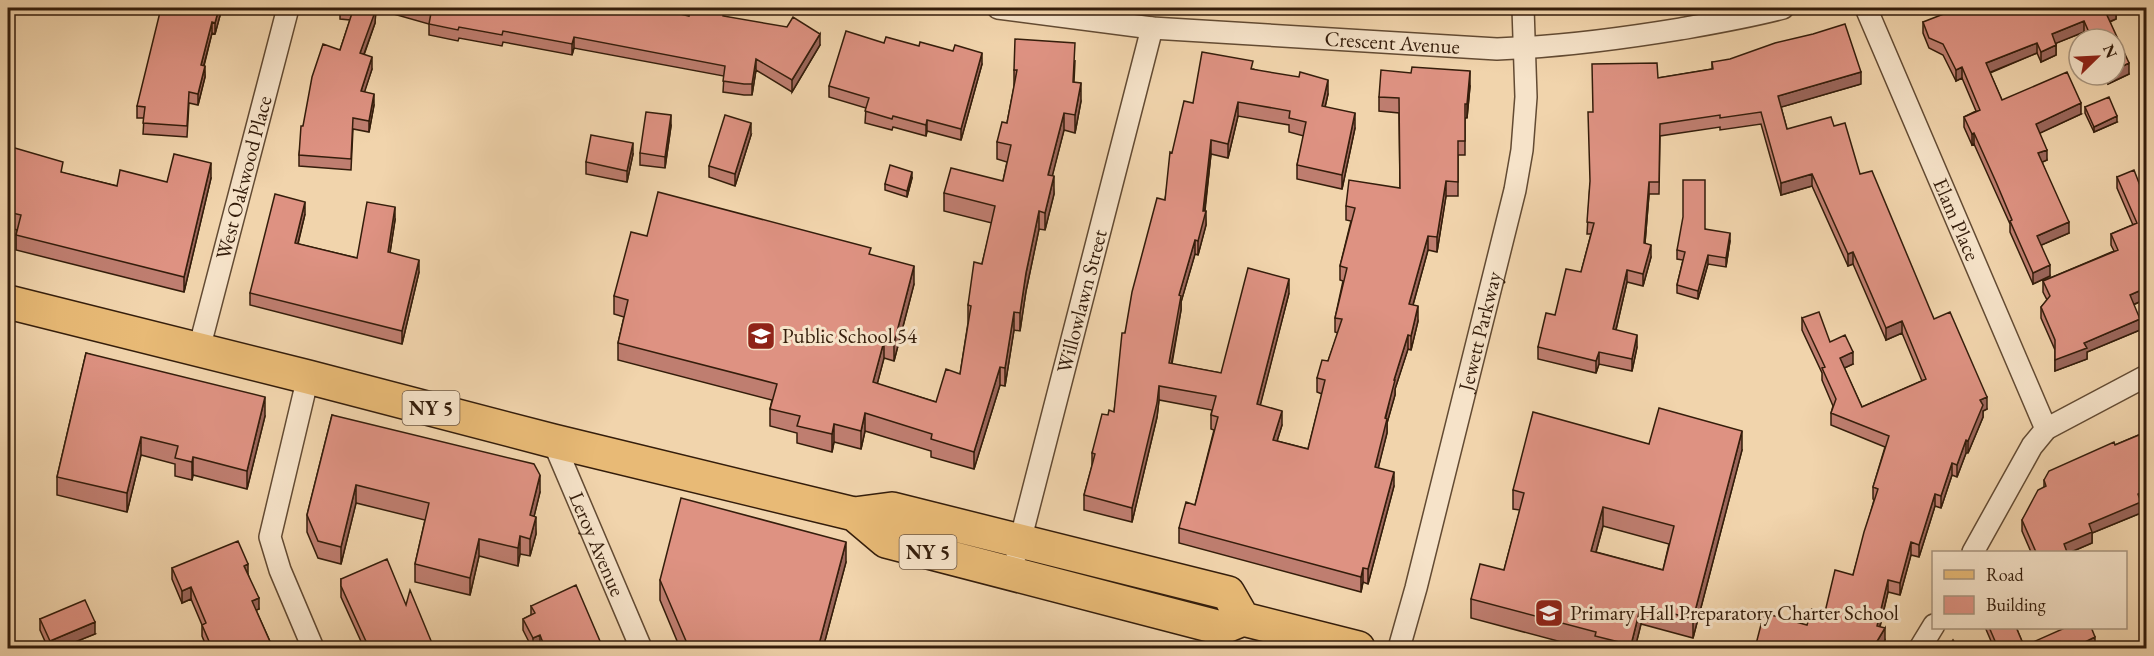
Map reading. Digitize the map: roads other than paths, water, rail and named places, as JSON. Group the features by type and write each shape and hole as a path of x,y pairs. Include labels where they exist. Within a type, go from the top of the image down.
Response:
{"main road":[{"name":"NY 5","path":"8,302 553,441 854,514 892,509 1228,593 1243,619"},
{"name":"NY 5","path":"854,514 886,541 1221,628 1243,619 1358,648"}],"street":[{"name":"West Oakwood Place","path":"199,349 288,8"},
{"name":"Crescent Avenue","path":"998,8 1152,28 1497,49 1611,40 1724,21 1783,8"},
{"name":"Jewett Parkway","path":"1399,648 1515,190 1522,150 1526,97 1523,8"},
{"name":"Elam Place","path":"1866,8 2046,429"},
{"name":"Willowlawn Street","path":"1012,574 1152,28"},
{"path":"1974,551 2032,446 2046,429 2146,376"},
{"path":"308,377 270,537 280,570 313,648"},
{"name":"Leroy Avenue","path":"553,441 640,648"},
{"path":"1920,648 1932,628"}],"place":[{"name":"Public School 54","path":"761,336"},
{"name":"Primary Hall Preparatory Charter School","path":"1549,613"}]}
